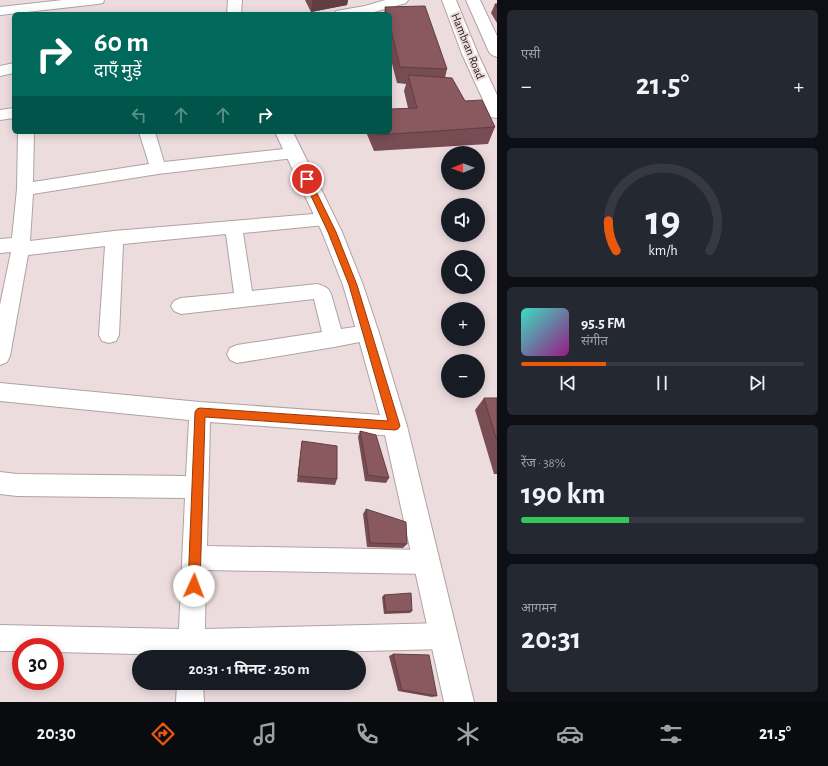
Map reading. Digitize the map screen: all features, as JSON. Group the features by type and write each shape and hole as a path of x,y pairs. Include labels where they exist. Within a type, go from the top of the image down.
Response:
{"street":[{"path":"0,11 60,2 98,0"},
{"path":"234,12 235,0"},
{"path":"354,12 401,0"},
{"name":"Hambran Road","path":"449,0 468,49 497,113"},
{"name":"Hambran Road","path":"472,0 496,47"},
{"path":"468,49 496,47"},
{"path":"0,71 12,68"},
{"path":"0,115 12,113"},
{"path":"0,356 20,247 25,189 26,134"},
{"path":"148,134 158,168"},
{"path":"285,134 325,219 353,285 368,333 395,426 459,702"},
{"path":"25,189 158,168 294,153"},
{"path":"0,246 20,247 325,219"},
{"path":"234,228 244,298"},
{"path":"110,336 114,238"},
{"path":"181,306 317,291 322,294 334,339"},
{"path":"237,354 368,333"},
{"path":"0,392 200,412 395,426"},
{"path":"192,649 200,412"},
{"path":"0,483 198,487"},
{"path":"195,558 427,562"},
{"path":"0,638 192,649 444,636"},
{"path":"190,690 190,702"}],"building":[{"path":"425,6 447,69 400,67 392,33 392,12 386,12 385,7"},
{"path":"408,75 452,78 465,101 482,100 495,127 378,135 392,134 392,109 417,108"},
{"path":"484,398 497,398 497,441"},
{"path":"360,431 376,435 389,478 368,475"},
{"path":"302,441 337,446 337,479 298,476"},
{"path":"366,509 406,522 407,544 370,543"},
{"path":"411,593 412,611 386,612 384,595"},
{"path":"393,654 429,655 437,696 402,690"}],"route":[{"path":"194,586 200,412 395,426 353,285 332,232 307,179"}]}
